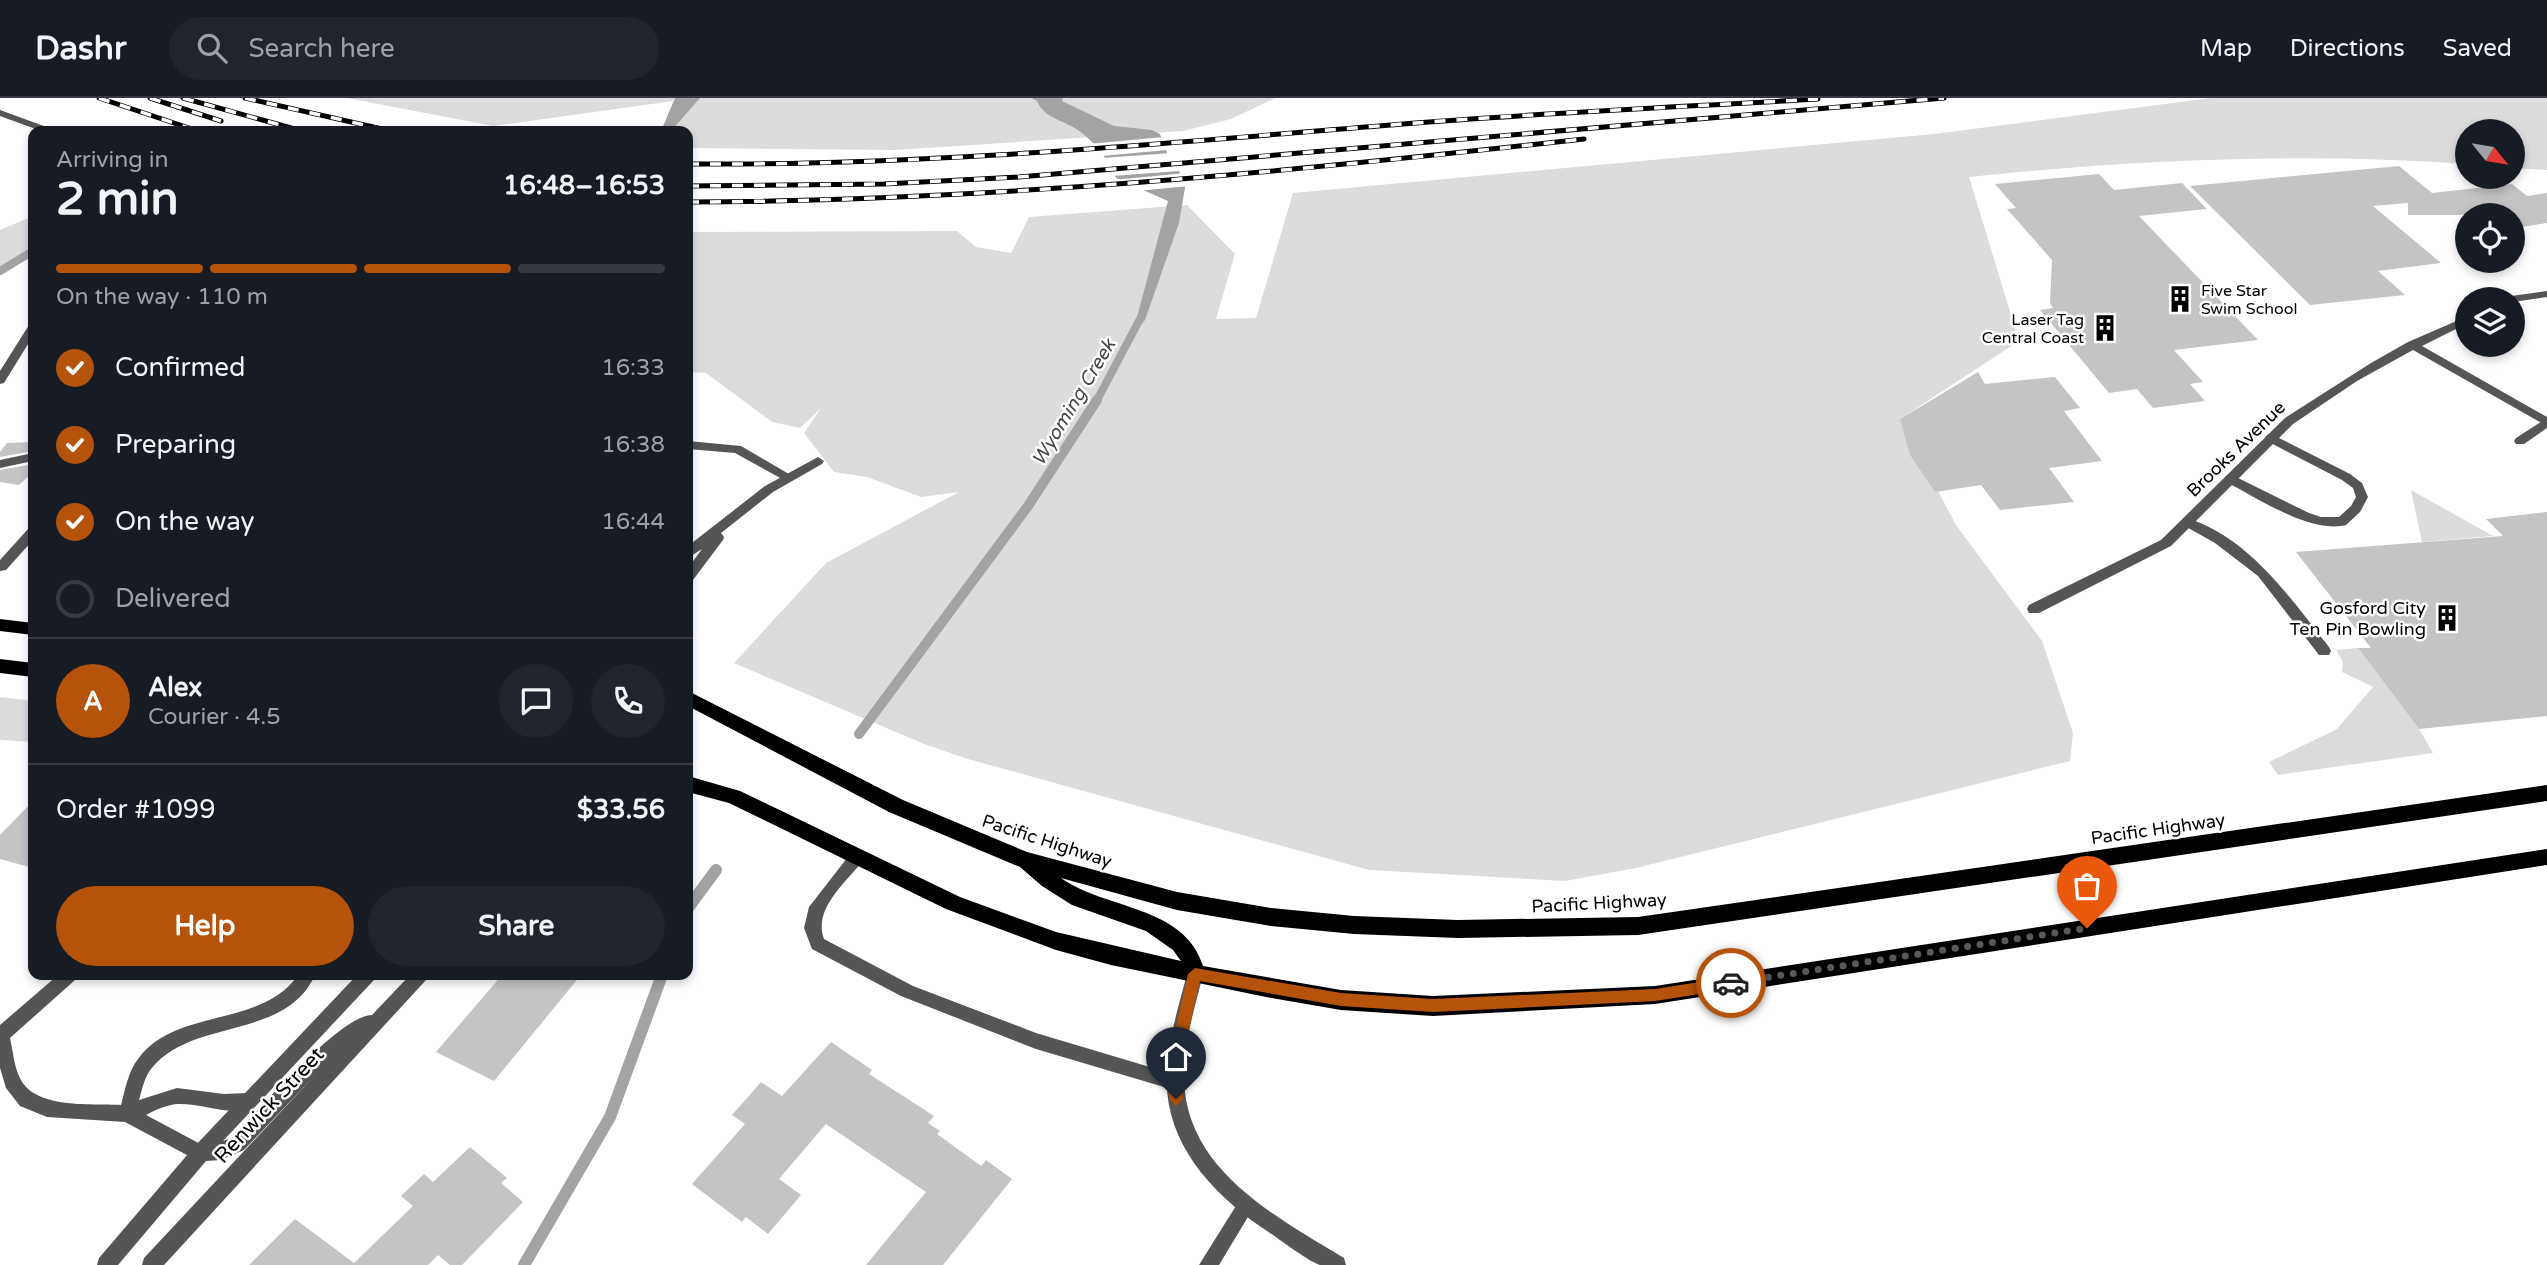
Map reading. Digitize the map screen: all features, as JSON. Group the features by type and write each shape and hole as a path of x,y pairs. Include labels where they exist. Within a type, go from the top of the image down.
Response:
{"main road":[{"path":"0,625 28,628"},
{"path":"0,666 28,669"},
{"name":"Pacific Highway","path":"693,701 906,811 1024,860 1177,901 1271,917 1354,925 1458,929 1638,926 2547,793"},
{"path":"693,785 733,796 953,903 1056,941 1195,974 1341,1000 1433,1006 1655,995 2547,857"},
{"path":"1024,860 1065,892 1104,909 1146,922 1170,935 1189,954 1195,974"}],"street":[{"path":"0,113 35,126"},
{"path":"2525,297 2547,294"},
{"name":"Brooks Avenue","path":"2034,610 2166,543 2271,438 2312,404 2412,345 2455,325"},
{"path":"0,380 28,335"},
{"path":"2412,345 2547,422 2520,441"},
{"path":"2230,479 2321,521 2342,522 2356,509 2362,497 2358,486 2332,468 2271,438"},
{"path":"693,445 737,449 788,477"},
{"path":"0,464 28,458"},
{"path":"693,549 788,477 818,461"},
{"path":"693,571 737,515"},
{"path":"2187,522 2220,540 2263,573 2324,651"},
{"path":"1,567 28,537"},
{"path":"856,858 817,907 812,928 818,944 907,991 1035,1041 1174,1082"},
{"path":"1195,974 1178,1050 1174,1082 1179,1115 1189,1141 1198,1156 1245,1206 1338,1265"},
{"path":"63,980 0,1035 12,1082 26,1100 56,1111 127,1114 200,1153 220,1151 238,1143 333,1045 386,1012"},
{"path":"127,1114 143,1065 152,1055 172,1042 282,1003 305,980"},
{"name":"Renwick Street","path":"106,1265 151,1215 200,1153 363,980"},
{"name":"Renwick Street","path":"150,1265 415,980"},
{"path":"127,1114 177,1096 224,1102 248,1101"},
{"path":"1208,1265 1245,1206"}],"shaded area":[{"path":"347,98 675,98 673,101 493,126"},
{"path":"675,98 700,98 675,126 663,126"},
{"path":"697,98 1031,98 1037,101 1054,98 1275,98 1231,119 1183,131 895,150 693,148 693,126 673,126"},
{"path":"1031,98 1063,98 1062,101 1114,126 1152,130 1160,134 1168,155 1186,182 1179,223 1145,320 1137,329 1136,321 1168,201 1116,178 1093,142 1073,127 1048,114"},
{"path":"2211,98 2547,98 2547,170 2525,169 2525,119 2455,119 2455,163 2280,158 2156,162 1969,177 2019,341 1900,419 1956,525 2042,641 2073,733 2070,761 1636,868 1565,881 1369,870 968,759 924,744 734,663 826,563 959,492 921,497 867,477 834,472 804,433 821,408 800,428 772,422 706,373 693,372 693,232 957,231 976,247 1011,253 1029,217 1187,205 1235,254 1216,319 1256,318 1293,193 1934,134"},
{"path":"28,218 28,254 0,270 0,230"},
{"path":"2411,490 2493,536 2422,542"},
{"path":"2358,648 2419,729 2433,753 2278,775 2269,762 2337,729 2373,687 2342,672 2343,662 2336,650"},
{"path":"0,697 28,700 28,742 0,740"}],"pier":[{"path":"1164,137 1167,150 1101,156 1088,144"},
{"path":"1171,153 1179,171 1112,176 1103,158"},
{"path":"1186,173 1189,186 1137,191 1114,180"}],"building":[{"path":"2399,166 2432,193 2468,189 2518,189 2527,196 2547,193 2547,223 2525,227 2525,203 2455,203 2455,215 2408,215 2408,203 2373,206 2441,263 2378,271 2405,295 2310,305 2190,186"},
{"path":"2099,174 2114,190 2182,183 2207,209 2139,216 2258,340 2174,350 2203,382 2190,384 2205,401 2153,408 2137,389 2109,393 2040,310 2053,308 2050,303 2052,260 2007,209 2016,208 1995,184"},
{"path":"1978,372 1985,384 2055,377 2080,408 2064,411 2102,461 2049,468 2074,502 2000,510 1981,485 1935,492 1910,455 1900,419"},
{"path":"28,442 28,452 0,457 0,452 7,443"},
{"path":"28,465 28,477 19,485 0,482 0,470"},
{"name":"Gosford City Ten Pin Bowling","path":"2547,512 2547,716 2419,729 2358,648 2371,648 2296,552 2503,536 2486,519"},
{"path":"28,806 28,867 0,859 0,835"},
{"path":"498,980 577,980 494,1081 436,1052"},
{"path":"831,1042 872,1070 869,1074 934,1116 928,1123 940,1131 937,1134 981,1166 986,1160 1012,1179 943,1265 866,1265 926,1192 826,1124 779,1179 801,1195 768,1234 746,1217 742,1222 692,1184 745,1124 732,1115 761,1082 782,1096"},
{"path":"470,1147 507,1178 501,1183 523,1202 462,1265 450,1265 438,1255 428,1265 249,1265 295,1219 354,1263 413,1206 401,1196 424,1174 433,1182"}],"waterway":[{"path":"0,271 28,254"},
{"name":"Wyoming Creek","path":"1096,402 1141,317"},
{"name":"Wyoming Creek","path":"859,734 1028,506 1097,400"},
{"name":"Wyoming Creek","path":"693,901 716,870"},
{"name":"Wyoming Creek","path":"524,1265 610,1117 660,980"}],"railway":[{"path":"99,98 183,126"},
{"path":"150,98 221,121"},
{"path":"183,98 284,126"},
{"path":"245,98 369,126"},
{"path":"693,186 884,184 1019,177 1944,98"},
{"path":"693,164 778,164 957,157 1135,146 1403,124 1818,99"},
{"path":"693,202 913,196 1137,183 1584,139"}],"way so far":[{"path":"1731,983 2087,928"}],"place":[{"name":"Five Star Swim School","path":"2180,299"},
{"name":"Laser Tag Central Coast","path":"2105,328"},
{"name":"Gosford City Ten Pin Bowling","path":"2447,618"}],"route":[{"path":"1176,1099 1174,1082 1178,1050 1195,974 1341,1000 1433,1006 1655,995 1731,983"}]}
